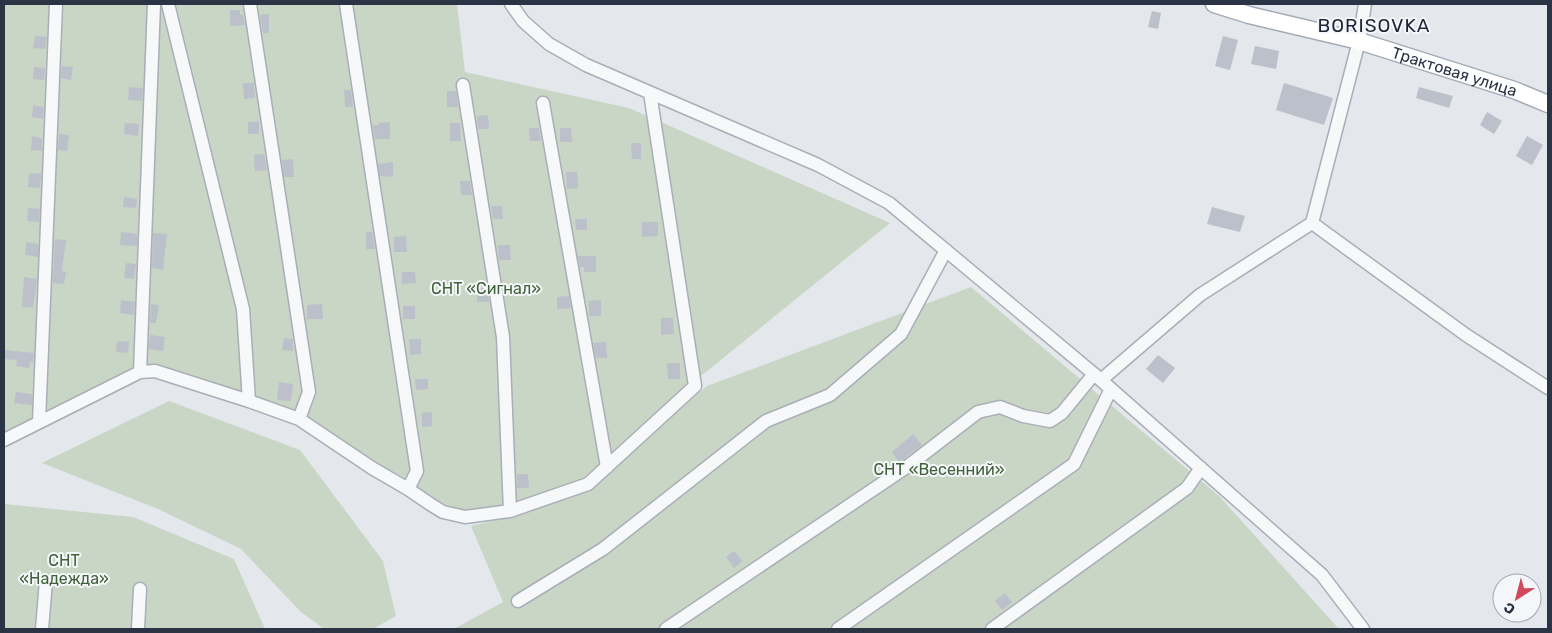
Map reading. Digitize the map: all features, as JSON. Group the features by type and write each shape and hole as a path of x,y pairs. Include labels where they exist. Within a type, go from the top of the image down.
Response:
{"main road":[{"name":"Трактовая улица","path":"1214,4 1248,15 1359,42 1514,90 1548,104"}],"street":[{"path":"39,422 56,4"},
{"path":"140,372 154,4"},
{"path":"168,4 243,309 249,401"},
{"path":"250,4 309,392 299,419"},
{"path":"346,4 417,471 408,489"},
{"path":"511,4 523,21 549,44 586,65 818,165 890,203 1111,389 1322,575 1363,629"},
{"path":"666,629 908,466 978,412 1000,407 1023,416 1050,421 1062,413 1097,377 1200,295 1312,223 1359,42 1365,4"},
{"path":"463,85 503,337 510,511"},
{"path":"4,440 140,372 155,371 299,419 372,468 443,512 465,517 510,511 588,484 695,386 650,93"},
{"path":"543,103 608,467"},
{"path":"1312,223 1466,334 1548,388"},
{"path":"518,601 603,549 766,420 830,395 901,334 946,250"},
{"path":"838,629 1074,464 1111,389"},
{"path":"992,629 1186,488 1201,468"},
{"path":"42,629 46,582"},
{"path":"138,629 140,589"}],"green space":[{"name":"СНТ «Сигнал»","path":"4,4 457,4 465,72 629,108 890,223 691,384 587,479 471,518 423,492 403,477 368,458 301,412 143,370 4,443"},
{"name":"СНТ «Весенний»","path":"971,287 1219,496 1339,629 454,629 503,602 471,526 526,513 590,487 707,386"},
{"path":"169,401 300,450 383,561 396,616 373,629 324,629 301,612 241,549 158,509 42,463"},
{"name":"СНТ «Надежда»","path":"4,504 133,517 234,559 265,629 4,629"}],"building":[{"path":"230,10 240,10 240,15 243,15 245,25 230,26"},
{"path":"1152,11 1161,13 1158,29 1148,27"},
{"path":"269,14 269,33 263,33 260,15"},
{"path":"35,36 47,37 45,49 33,48"},
{"path":"1223,36 1238,40 1230,70 1215,66"},
{"path":"1255,46 1279,51 1276,69 1251,64"},
{"path":"62,66 73,67 71,80 61,78"},
{"path":"34,67 45,68 44,80 33,79"},
{"path":"243,83 254,83 255,98 244,99"},
{"path":"1284,83 1333,98 1324,125 1276,110"},
{"path":"129,87 143,88 142,101 128,100"},
{"path":"1419,87 1453,96 1449,108 1416,98"},
{"path":"344,90 351,90 353,107 345,107"},
{"path":"447,91 456,91 458,107 447,107"},
{"path":"33,105 44,107 43,119 32,117"},
{"path":"1487,112 1502,121 1494,134 1480,125"},
{"path":"488,115 489,129 478,129 477,116"},
{"path":"259,121 259,134 248,134 248,122"},
{"path":"390,122 390,139 375,139 373,125"},
{"path":"125,123 139,124 138,136 124,134"},
{"path":"450,123 460,123 461,141 450,141"},
{"path":"529,128 539,128 541,141 530,141"},
{"path":"560,128 571,128 572,142 560,142"},
{"path":"59,134 69,135 67,151 58,150"},
{"path":"32,136 42,138 42,151 31,150"},
{"path":"1527,136 1543,145 1532,165 1516,156"},
{"path":"631,143 641,143 641,159 632,159"},
{"path":"264,154 267,170 255,171 254,155"},
{"path":"293,159 294,177 284,177 282,160"},
{"path":"393,162 393,177 380,176 378,164"},
{"path":"566,172 577,172 578,188 567,189"},
{"path":"29,173 41,174 40,188 28,187"},
{"path":"460,181 470,181 472,195 461,195"},
{"path":"124,197 137,199 136,208 123,207"},
{"path":"491,206 502,206 503,219 493,219"},
{"path":"1212,207 1245,216 1240,232 1207,224"},
{"path":"28,208 40,209 39,222 27,221"},
{"path":"575,219 587,219 587,230 576,230"},
{"path":"642,222 658,222 658,236 642,237"},
{"path":"121,232 137,234 137,246 120,245"},
{"path":"366,232 372,232 375,249 366,249"},
{"path":"153,233 167,234 163,270 152,268"},
{"path":"406,236 407,252 394,252 394,237"},
{"path":"55,239 66,240 62,271 66,272 64,284 53,283"},
{"path":"26,242 38,244 38,257 25,255"},
{"path":"498,245 510,245 511,260 499,260"},
{"path":"578,256 596,256 596,272 584,272 584,267 580,267"},
{"path":"126,263 136,264 134,279 124,278"},
{"path":"402,272 415,272 416,283 402,284"},
{"path":"24,277 37,279 33,308 22,307"},
{"path":"477,288 487,288 489,302 477,302"},
{"path":"569,296 571,308 557,309 557,297"},
{"path":"121,300 135,302 134,315 120,313"},
{"path":"601,300 601,316 589,316 589,301"},
{"path":"151,304 159,305 156,323 150,323"},
{"path":"322,304 323,319 307,319 307,305"},
{"path":"403,306 415,306 415,319 403,319"},
{"path":"661,318 673,318 674,334 661,335"},
{"path":"150,335 165,337 163,351 149,349"},
{"path":"284,338 293,339 293,351 282,350"},
{"path":"409,339 421,339 421,354 410,355"},
{"path":"117,341 129,342 128,353 116,352"},
{"path":"606,342 607,358 596,358 593,343"},
{"path":"4,350 34,353 33,362 30,362 29,368 16,366 17,360 4,359"},
{"path":"1158,355 1175,368 1163,383 1146,369"},
{"path":"667,363 680,363 680,379 668,379"},
{"path":"415,379 428,379 428,389 416,390"},
{"path":"279,382 293,384 291,401 277,400"},
{"path":"16,392 32,394 32,405 14,403"},
{"path":"432,412 432,426 422,427 422,413"},
{"path":"913,434 922,445 899,462 892,452"},
{"path":"517,474 528,474 529,488 517,488"},
{"path":"734,551 743,561 734,568 726,557"},
{"path":"1005,593 1012,602 1002,610 995,601"}],"district":[{"name":"BORISOVKA","path":"1374,25"}]}
